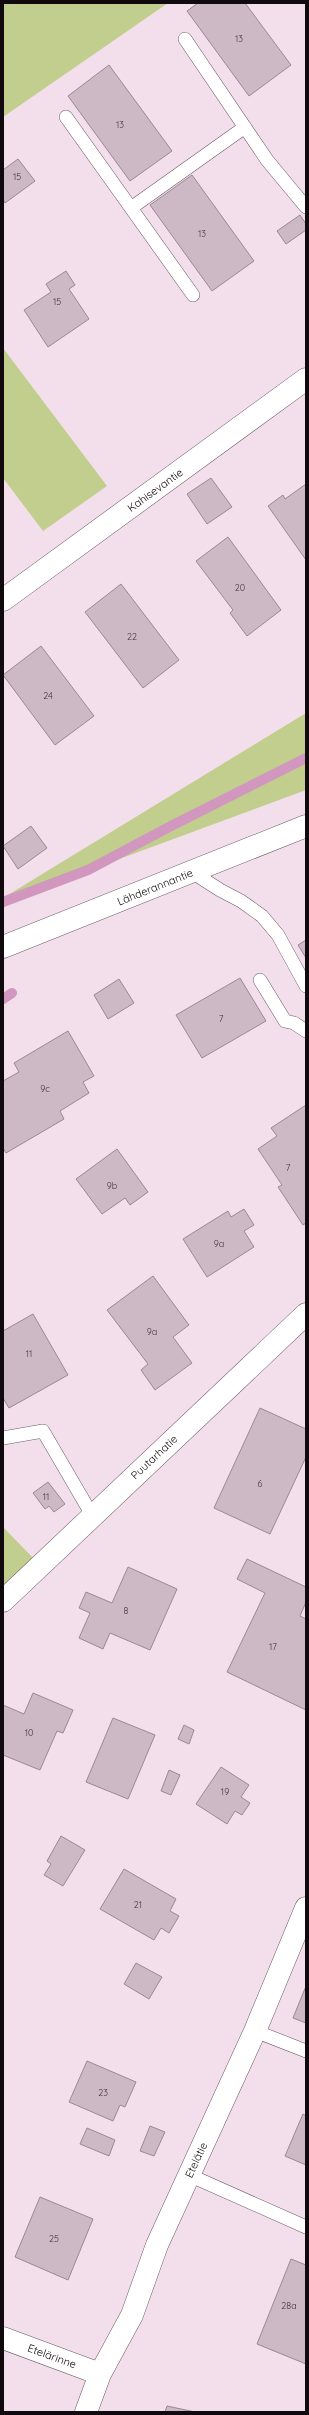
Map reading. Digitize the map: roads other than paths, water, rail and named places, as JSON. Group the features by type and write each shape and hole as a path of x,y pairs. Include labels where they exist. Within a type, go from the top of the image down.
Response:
{"street":[{"name":"Kahisevantie","path":"3,600 306,379"},
{"name":"Lähderannantie","path":"3,947 306,826"},
{"name":"Puutarhatie","path":"3,1601 92,1515 306,1314"},
{"name":"Etelätie","path":"86,2412 100,2374 132,2315 157,2245 255,2031 306,1908"},
{"name":"Etelärinne","path":"3,2338 100,2374"}],"lane":[{"path":"186,39 267,160 306,207"},
{"path":"66,118 193,295"},
{"path":"131,208 245,127"},
{"path":"192,872 220,890 241,900 262,916 278,935 306,986"},
{"path":"260,980 285,1021 294,1023 306,1031"},
{"path":"3,1438 43,1431 92,1515"},
{"path":"255,2031 306,2051"},
{"path":"189,2175 306,2227"}],"waterway":[{"path":"3,902 88,870 306,758"},
{"path":"3,999 12,993"}]}
